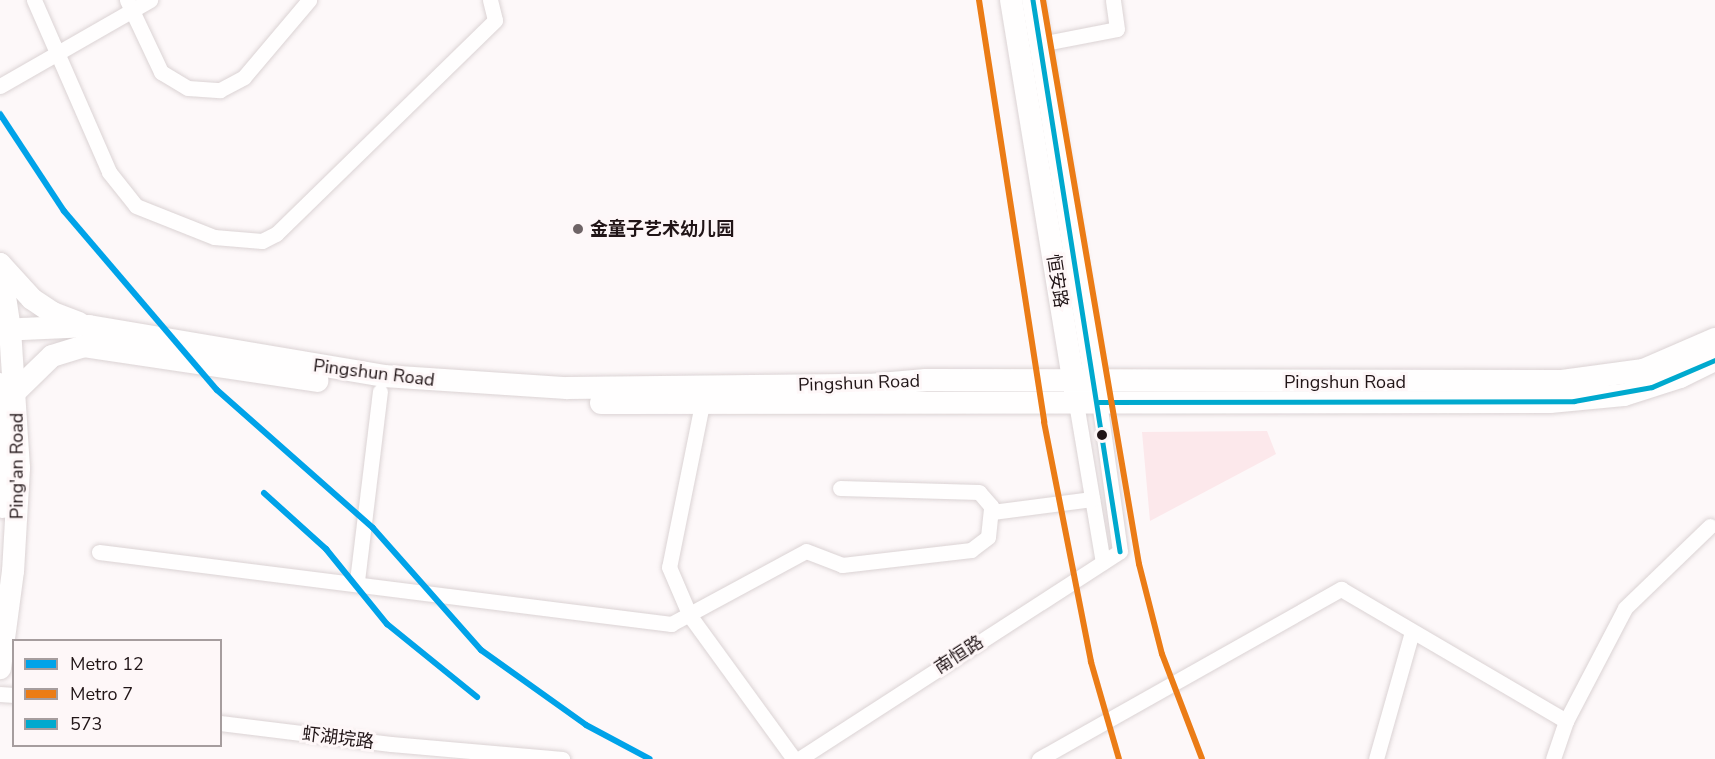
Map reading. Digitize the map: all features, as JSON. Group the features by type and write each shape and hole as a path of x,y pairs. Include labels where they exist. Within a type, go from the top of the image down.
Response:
{"main road":[{"name":"恒安路","path":"1011,0 1086,393"},
{"name":"恒安路","path":"1033,0 1086,393"},
{"path":"0,264 32,299 53,314 89,326"},
{"name":"Ping'an Road","path":"0,264 17,528 0,668"},
{"name":"Pingshun Road","path":"5,330 89,326 367,374 495,385 814,386 926,380 1086,393 1574,400 1652,387 1715,360"},
{"name":"Pingshun Road","path":"8,387 52,356 84,346 381,390 487,399 702,404 1562,381 1643,370 1715,339"},
{"name":"Ping'an Road","path":"0,569 8,387"}],"street":[{"path":"34,0 109,172 136,206 214,237 262,242 276,234 495,20 490,0"},
{"path":"0,86 57,53 130,5 150,0"},
{"path":"130,5 161,72 188,88 220,90 244,77 309,0"},
{"path":"1040,44 1118,29 1113,0"},
{"path":"357,581 381,390"},
{"name":"恒安路","path":"1086,393 1092,499 1103,562"},
{"name":"恒安路","path":"1086,393 1120,551"},
{"path":"702,404 669,567 690,616 796,759"},
{"path":"99,552 357,581 671,624 690,616 806,551 842,565 970,550 988,537 992,512 979,492 840,488"},
{"path":"992,512 1092,499"},
{"path":"1553,759 1566,721 1626,608 1710,526"},
{"name":"南恒路","path":"796,759 1120,551"},
{"path":"1039,759 1341,589 1566,721"},
{"path":"1376,759 1412,632"},
{"name":"虾湖垸路","path":"222,723 391,744 562,759"}],"shaded area":[{"path":"1267,431 1276,454 1150,521 1142,432"}],"metro line":[{"name":"7","path":"979,0 1044,422 1091,662 1119,759"},
{"name":"7","path":"1043,0 1139,564 1162,654 1202,759"},
{"name":"12","path":"0,114 64,211 217,390 373,528 481,650 586,725 650,759"},
{"name":"12","path":"264,493 326,549 387,624 477,697"}],"transit line":[{"name":"573","path":"1033,0 1120,551"},
{"name":"573","path":"1099,402 1574,401 1652,387 1715,360"}],"place":[{"name":"金童子艺术幼儿园","path":"578,229"}]}
